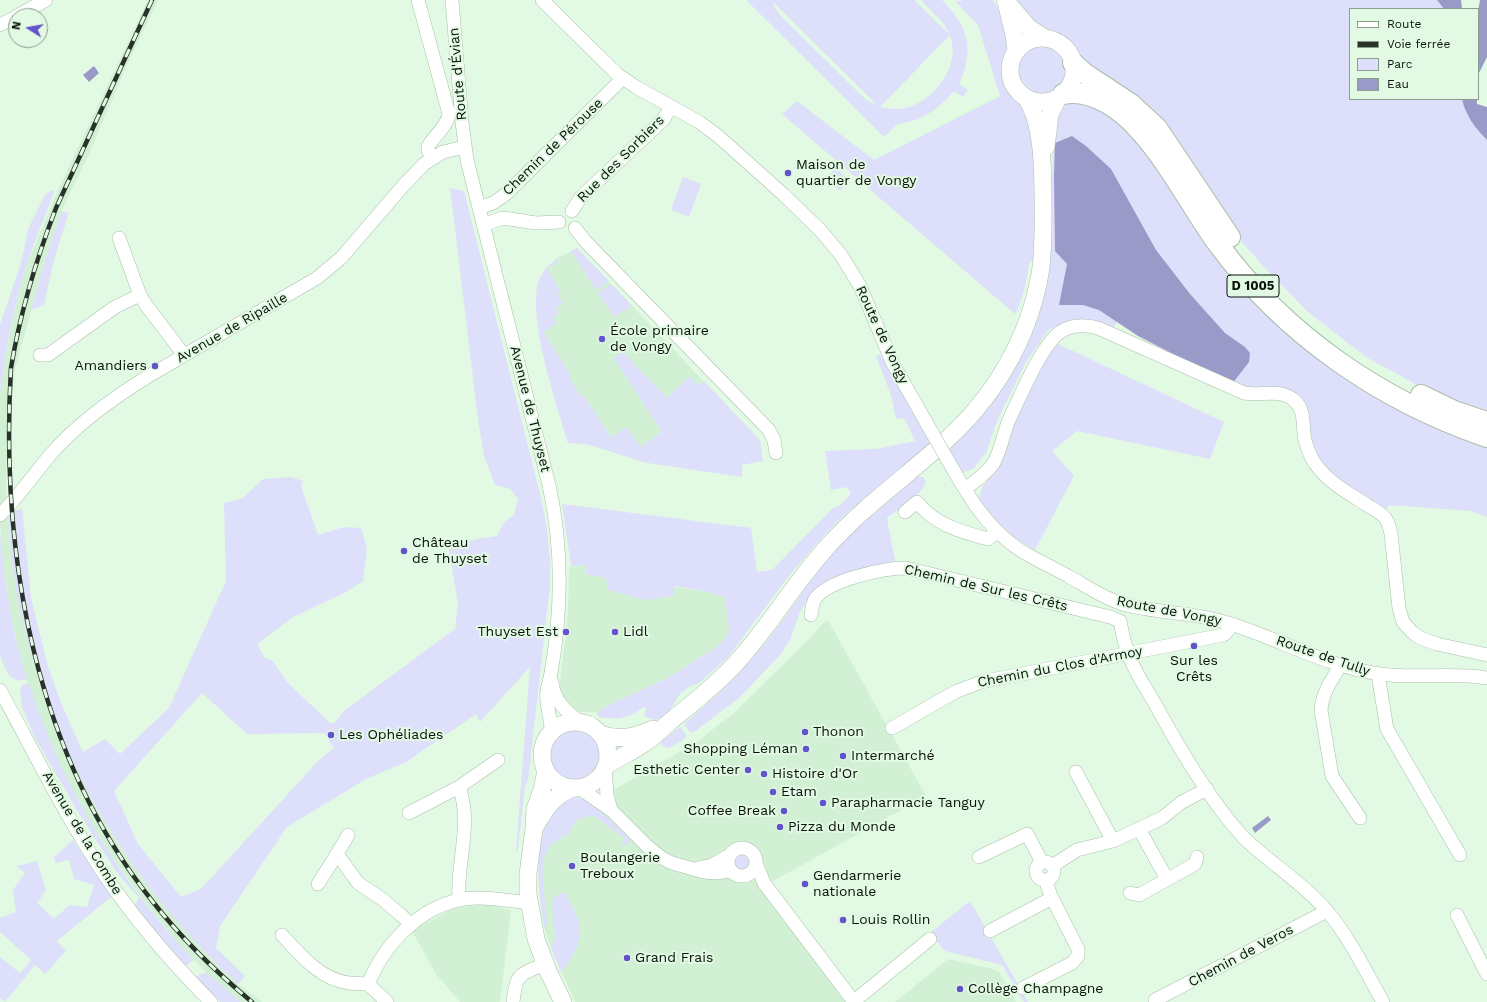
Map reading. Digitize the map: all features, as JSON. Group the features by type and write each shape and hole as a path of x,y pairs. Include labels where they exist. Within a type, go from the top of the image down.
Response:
{"highway":[{"name":"D 1005","path":"1073,63 1084,73 1131,104 1157,128 1232,240 1269,283 1309,322 1346,350 1382,374 1436,403 1454,411 1487,422"},
{"name":"D 1005","path":"1061,96 1078,93 1094,97 1124,116 1138,128 1160,156 1198,216 1230,260 1254,288 1279,313 1320,348 1364,379 1395,398 1441,420 1487,438"}],"main road":[{"path":"1006,1 1029,28 1045,38"},
{"path":"1006,1 1016,51"},
{"path":"534,829 550,803 559,795 590,784 596,780 606,766 615,759 647,742 670,721 704,695 737,662 757,639 827,546 864,511 944,442 970,417 993,389 1012,358 1028,319 1037,290 1042,254 1043,169 1050,115 1061,96 1073,80 1074,69 1069,52 1061,44 1045,38 1029,40 1016,51 1011,61 1010,77 1017,91 1026,98 1032,109 1036,121 1043,169"},
{"path":"1026,98 1042,102 1061,96"},
{"path":"576,788 565,787 551,778 546,771 542,751 545,742 551,733 564,724 581,723 591,727 600,734 614,738 631,738 670,721"},
{"path":"600,734 607,749 608,757 606,766"},
{"path":"546,771 542,790 535,809 528,874 529,903 535,935 545,964 563,1002"}],"street":[{"path":"26,5 46,0"},
{"path":"418,0 449,114 446,123 430,144 428,151 432,158"},
{"name":"Route d'Évian","path":"452,0 465,147"},
{"name":"Route de Vongy","path":"542,0 612,70 671,107 710,129 802,212 833,244 846,262 860,286 893,364 977,509 997,532 1018,548 1099,594 1113,600 1153,610 1203,617 1234,624"},
{"name":"Chemin de Pérouse","path":"479,208 493,203 506,194 624,78"},
{"name":"Rue des Sorbiers","path":"572,211 580,197 663,120 671,107"},
{"name":"Avenue de Ripaille","path":"0,515 52,453 73,432 124,392 184,355 303,287 329,269 352,246 417,170 432,158 448,150 465,147"},
{"name":"Avenue de Thuyset","path":"465,147 483,225 549,485 556,521 560,558 560,596 551,674 546,696 551,724 551,733"},
{"path":"565,211 572,211 577,215 579,222 572,230 565,230 560,225 559,219 565,211"},
{"path":"483,225 503,218 536,223 559,222"},
{"path":"575,228 590,246 769,430 774,440 776,453"},
{"path":"119,238 140,295 184,355"},
{"path":"40,355 48,354 115,307 140,295"},
{"path":"965,489 993,464 998,454 1004,431 1009,420 1049,342 1061,331 1068,328 1081,326 1098,328 1244,393 1284,394 1296,402 1303,415 1308,453 1316,465 1334,484 1381,514 1388,523 1391,534 1399,608 1403,622 1420,638 1437,644 1487,656"},
{"path":"905,512 917,502 929,516 966,533 988,539 997,532"},
{"name":"Chemin de Sur les Crêts","path":"811,615 816,598 837,584 891,568 906,568 1110,617 1120,621 1128,654"},
{"name":"Chemin du Clos d'Armoy","path":"892,728 955,692 981,682 1223,635 1226,634 1234,624"},
{"name":"Route de Tully","path":"1234,624 1341,665 1379,674 1400,676 1462,675 1487,678"},
{"path":"1128,654 1166,724 1207,789 1234,828 1327,911 1344,934 1383,1002"},
{"path":"1341,665 1325,693 1322,700 1321,710 1332,776 1360,818"},
{"name":"Avenue de Thuyset","path":"551,674 553,692 557,701 562,708 581,723"},
{"path":"1379,674 1387,729 1460,855"},
{"name":"Avenue de la Combe","path":"1,696 75,827 104,874 156,943 211,1002"},
{"path":"409,813 459,787 498,760"},
{"path":"606,766 606,790 610,810"},
{"path":"1076,772 1113,841"},
{"path":"459,787 464,810 465,826 458,887 459,900"},
{"path":"576,788 587,792 610,810 657,855 672,863 710,873 732,871 740,875 747,875 764,883"},
{"path":"1047,864 1076,850 1113,841 1139,829 1162,818 1182,802 1207,789"},
{"path":"1139,829 1167,879"},
{"path":"979,857 1027,834 1047,864 1053,868 1053,875 1048,880 1045,880 1052,898 1078,949 1078,956 1072,963 1023,988"},
{"path":"318,884 348,835"},
{"path":"693,869 712,865 738,848 748,849 753,853 764,883 854,1002 930,939"},
{"path":"337,854 358,883 382,900 410,924"},
{"path":"730,854 728,862 732,871"},
{"path":"1130,893 1139,895 1195,864 1197,857"},
{"path":"747,875 754,869 756,863"},
{"path":"368,984 383,955 410,924 442,905 459,900 477,898 529,903"},
{"path":"990,931 1052,898"},
{"name":"Chemin de Veros","path":"1155,1000 1327,911"},
{"path":"1457,915 1487,974"},
{"path":"282,935 309,964 334,978 348,983 368,984 387,1002"},
{"path":"513,1002 516,981 520,976 545,964"}],"shaded area":[{"path":"148,0 158,0 126,67 89,154 61,212 46,257 15,369 9,413 6,502 0,506 0,393 15,308 26,267 58,190"},
{"name":"École primaire de Vongy","path":"577,248 709,387 659,434 640,447 647,463 587,444 568,443 544,357 536,300 539,280 546,268 556,259"},
{"path":"8,514 12,557 21,612 34,662 92,800 119,845 155,895 214,962 238,984 262,1002 241,1002 206,972 179,944 144,901 108,851 80,806 57,758 37,709 22,664 11,615 3,566 0,522"},
{"path":"585,565 586,574 709,592 725,598 729,628 726,637 717,647 668,678 615,702 597,712 577,711 568,703 561,693 560,681 568,613 569,567"},
{"path":"828,620 926,796 766,885 853,1002 575,1002 551,948 541,911 538,877 543,833 579,797 591,803 695,743 733,714 810,638 822,624"},
{"path":"484,904 511,910 500,1002 460,1002 436,974 412,931 452,909"},
{"name":"Collège Champagne","path":"948,959 993,969 999,972 1016,1002 895,1002"}],"green space":[{"path":"746,0 914,0 949,34 944,24 921,0 942,0 958,19 966,39 968,49 967,60 959,84 968,90 963,97 954,91 933,111 916,120 898,124 884,137","holes":["772,1 878,106 862,96 783,18 777,11","950,35 953,46 949,68 944,78 929,96 910,107 902,109 880,107"]},
{"path":"963,0 993,0 998,9 1008,35 1008,50 1003,67 1004,81 1010,93 1025,106 1036,157 1036,261 1030,261 1023,295 1015,314 782,114 797,101 874,160 1000,96 978,25 956,2"},
{"path":"1013,0 1437,0 1443,8 1349,8 1349,100 1462,100 1463,105 1472,121 1487,140 1487,416 1428,391 1366,357 1308,312 1266,269 1079,59 1074,47 1069,41 1058,34 1039,29"},
{"path":"1042,45 1051,47 1060,52 1065,61 1067,70 1065,79 1060,88 1051,93 1042,95 1033,93 1024,88 1019,79 1017,70 1019,61 1024,52 1033,47"},
{"path":"1065,102 1092,102 1133,135 1278,324 1487,445 1487,517 1471,511 1389,505 1385,511 1348,487 1330,473 1323,465 1312,445 1304,404 1232,384 1138,336 1117,321 1113,329 1089,320 1069,321 1049,329 1026,362 998,419 986,453 974,468 962,473 948,448 1008,378 1050,200 1052,186 1053,146 1057,114"},
{"path":"835,168 849,180 840,191 826,180"},
{"path":"683,177 701,184 689,217 671,210"},
{"path":"450,188 464,191 541,498 547,529 550,560 550,586 528,780 525,786 518,849 516,852 530,667 480,722 476,714 406,762 366,779 287,827 220,926 216,948 245,976 238,984 199,945 163,904 130,861 101,816 76,768 54,718 36,667 21,614 14,577 8,514 22,508 31,598 48,667 64,710 83,752 105,739 120,754 169,708 226,581 224,503 243,498 263,479 291,477 303,481 301,486 318,535 344,527 361,528 367,548 363,581 346,592 293,617 257,644 265,658 272,660 288,683 330,723 334,723 345,710 455,629 458,604 448,544 497,536 504,522 514,515 518,499 510,489 495,485 484,456 478,419","holes":["202,693 247,734 324,733 334,748 319,760 201,889 181,897 138,844 114,791"]},
{"path":"52,190 54,192 21,282 7,345 0,393 0,325 21,263 28,229 45,195"},
{"path":"61,212 69,212 54,260 44,305 31,310 46,257"},
{"path":"577,248 609,281 596,290 571,251"},
{"path":"556,259 558,262 547,269 561,292 557,294 563,303 556,308 559,313 553,317 557,323 543,332 571,375 569,377 581,397 584,396 611,437 627,427 640,447 662,432 614,358 623,352 667,398 689,376 699,386 704,381 760,440 763,461 742,465 742,477 647,463 587,444 568,443 544,361 536,315 536,296 540,277 548,266"},
{"path":"611,284 632,306 614,317 598,293"},
{"path":"1056,343 1224,422 1210,459 1077,431 1052,451 1074,476 1035,550 1009,534 997,524 980,503 979,498 982,487 995,471 1008,435 1048,355"},
{"path":"880,354 931,445 845,514 828,531 791,573 728,657 698,684 690,686 679,695 668,714 655,720 644,715 646,708 644,707 632,715 623,718 604,718 597,715 597,712 615,702 668,678 717,647 726,637 729,628 725,598 709,592 675,586 673,596 645,600 608,590 606,578 586,574 585,565 571,566 562,504 751,528 757,572 772,570 833,508 840,505 850,495 850,491 846,487 831,490 825,451 876,449 915,441 904,418 896,419 891,395 876,356"},
{"path":"916,477 923,477 926,482 923,487 909,502 887,518 895,561 848,573 810,596 800,612 790,640 780,655 739,698 694,732 690,732 684,724 724,688 751,660 837,548 865,520"},
{"path":"0,531 9,606 27,679 21,680 12,678 6,670 0,655"},
{"path":"29,683 42,722 76,796 96,831 141,898 194,960 184,967 134,906 139,898 117,873 75,807 34,736 22,707 20,691 22,685"},
{"path":"680,727 686,734 686,738 669,748 663,747 661,742"},
{"path":"570,728 580,728 590,732 598,740 602,750 602,760 598,770 590,778 580,782 570,782 560,778 552,770 548,760 548,750 552,740 560,732"},
{"path":"573,797 585,799 591,803 630,838 630,840 626,845 621,844 624,838 593,815 577,820 568,834 553,843 546,852 543,864 543,885 547,924 545,930 539,885 542,835 547,820 555,808"},
{"path":"73,840 111,897 57,941 66,951 45,974 35,965 5,1002 0,998 0,957 20,973 31,960 0,932 0,918 16,912 13,890 25,873 17,866 37,861 46,890 37,903 54,919 70,905 87,907 94,885 74,879 69,860 55,863 54,857"},
{"path":"742,854 748,856 750,862 748,868 742,870 736,868 734,862 736,856"},
{"path":"564,892 577,915 580,930 578,943 573,956 561,972 551,948 555,938 552,904 555,897"},
{"path":"970,901 1028,1002 1024,1002 1002,965 945,951 930,933"},
{"path":"206,972 241,1002 220,1002 195,977"}],"water":[{"path":"1437,0 1461,0 1462,8 1443,8"},
{"path":"1480,0 1487,0 1487,57 1479,73 1479,8"},
{"path":"94,66 99,73 89,82 83,75"},
{"path":"1462,100 1477,100 1477,104 1487,107 1487,140 1472,121 1463,105"},
{"path":"1072,136 1086,146 1111,169 1156,250 1190,294 1225,333 1245,347 1250,353 1249,362 1232,384 1138,336 1099,310 1083,305 1059,305 1067,264 1055,251 1055,143"},
{"path":"1268,816 1271,820 1255,833 1252,828"}],"railway":[{"path":"152,0 56,208 29,287 11,368 9,439 12,510 20,581 34,650 53,718 79,783 113,844 153,902 200,955 252,1002"}],"place":[{"name":"Maison de quartier de Vongy","path":"788,173"},
{"name":"École primaire de Vongy","path":"602,339"},
{"name":"Amandiers","path":"155,366"},
{"name":"Château de Thuyset","path":"404,551"},
{"name":"Thuyset Est","path":"566,632"},
{"name":"Lidl","path":"615,632"},
{"name":"Sur les Crêts","path":"1194,646"},
{"name":"Thonon","path":"805,732"},
{"name":"Les Ophéliades","path":"331,735"},
{"name":"Shopping Léman","path":"806,749"},
{"name":"Intermarché","path":"843,756"},
{"name":"Esthetic Center","path":"748,770"},
{"name":"Histoire d'Or","path":"764,774"},
{"name":"Etam","path":"773,792"},
{"name":"Parapharmacie Tanguy","path":"823,803"},
{"name":"Coffee Break","path":"784,811"},
{"name":"Pizza du Monde","path":"780,827"},
{"name":"Boulangerie Treboux","path":"572,866"},
{"name":"Gendarmerie nationale","path":"805,884"},
{"name":"Louis Rollin","path":"843,920"},
{"name":"Grand Frais","path":"627,958"},
{"name":"Collège Champagne","path":"960,989"}]}
